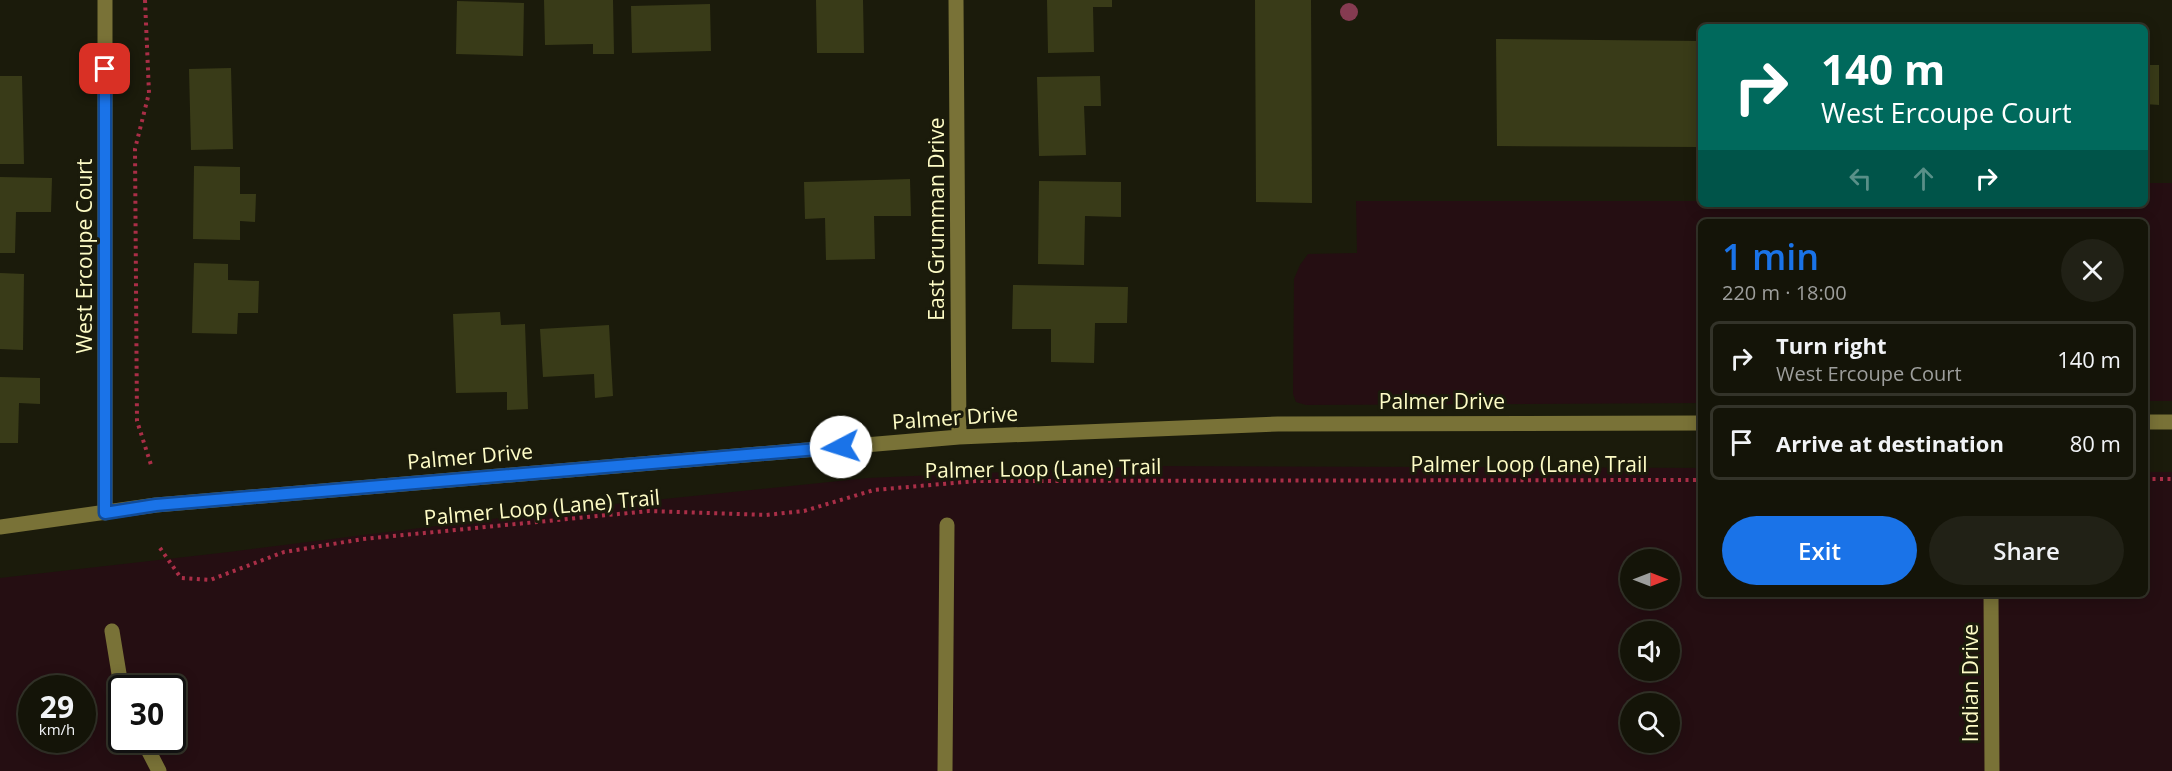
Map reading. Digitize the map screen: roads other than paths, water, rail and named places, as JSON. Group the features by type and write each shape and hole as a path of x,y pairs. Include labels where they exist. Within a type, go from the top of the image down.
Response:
{"street":[{"name":"West Ercoupe Court","path":"105,0 105,513"},
{"name":"East Grumman Drive","path":"956,0 960,437"},
{"path":"2148,422 2172,422"},
{"name":"Palmer Drive","path":"0,527 168,504 960,437 1278,424 1698,423"},
{"path":"945,771 947,525"},
{"name":"Indian Drive","path":"1991,597 1992,771"},
{"path":"112,631 119,675"},
{"path":"150,753 159,771"}]}
